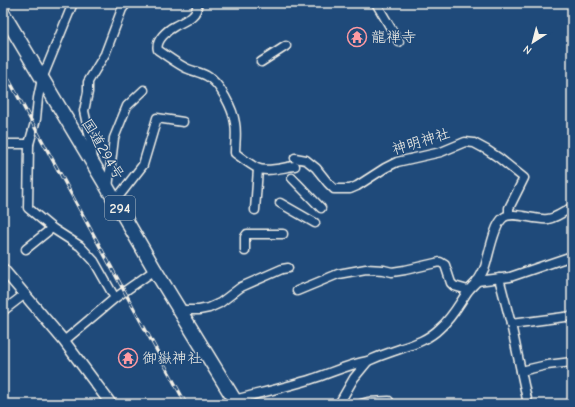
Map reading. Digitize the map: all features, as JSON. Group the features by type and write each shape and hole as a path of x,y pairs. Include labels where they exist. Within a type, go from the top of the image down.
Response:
{"highway":[{"name":"国道294号","path":"3,13 235,402"}],"street":[{"path":"73,3 42,79 36,119 29,144 28,208 52,228 80,246 94,261 115,298"},
{"path":"94,165 84,111 88,92 88,82 105,54 122,9 127,3"},
{"path":"197,3 198,7 193,14 184,22 171,28 161,39 157,47 158,50 185,68 214,80 227,98 236,123 235,153 258,168 255,210"},
{"path":"376,3 399,42"},
{"path":"261,62 286,46"},
{"path":"108,188 114,138 127,106 144,90"},
{"path":"115,201 143,165 156,118 183,122"},
{"name":"神明神社","path":"258,168 261,170 268,170 306,160 316,168 328,184 334,189 341,190 356,186 397,162 441,152 464,142 474,143 499,158 524,178 509,208 509,215"},
{"path":"3,144 29,144"},
{"path":"292,178 321,208"},
{"path":"280,203 315,222"},
{"path":"478,281 485,266 497,228 500,221 504,217 509,215 548,220 572,207"},
{"path":"26,249 52,228"},
{"path":"245,251 245,237 247,234 283,234"},
{"path":"235,402 313,379 331,371 368,361 424,340 441,328 451,316 468,290 478,281 510,277 572,257"},
{"path":"297,291 338,274 366,269 392,272 440,262 445,265 451,283 454,286 468,290"},
{"path":"180,310 198,310 209,308 220,303 241,287 282,269 288,268"},
{"path":"3,269 64,342 111,404"},
{"path":"64,342 115,298 155,270"},
{"path":"499,278 511,324 528,404"},
{"path":"3,311 24,294"},
{"path":"511,324 572,316"},
{"path":"339,404 354,378 368,361"},
{"path":"521,372 547,365 572,362"},
{"path":"361,404 368,402 389,401"}],"railway":[{"path":"3,69 186,404"}],"place":[{"name":"龍禅寺","path":"357,37"},
{"name":"御嶽神社","path":"128,358"}]}
